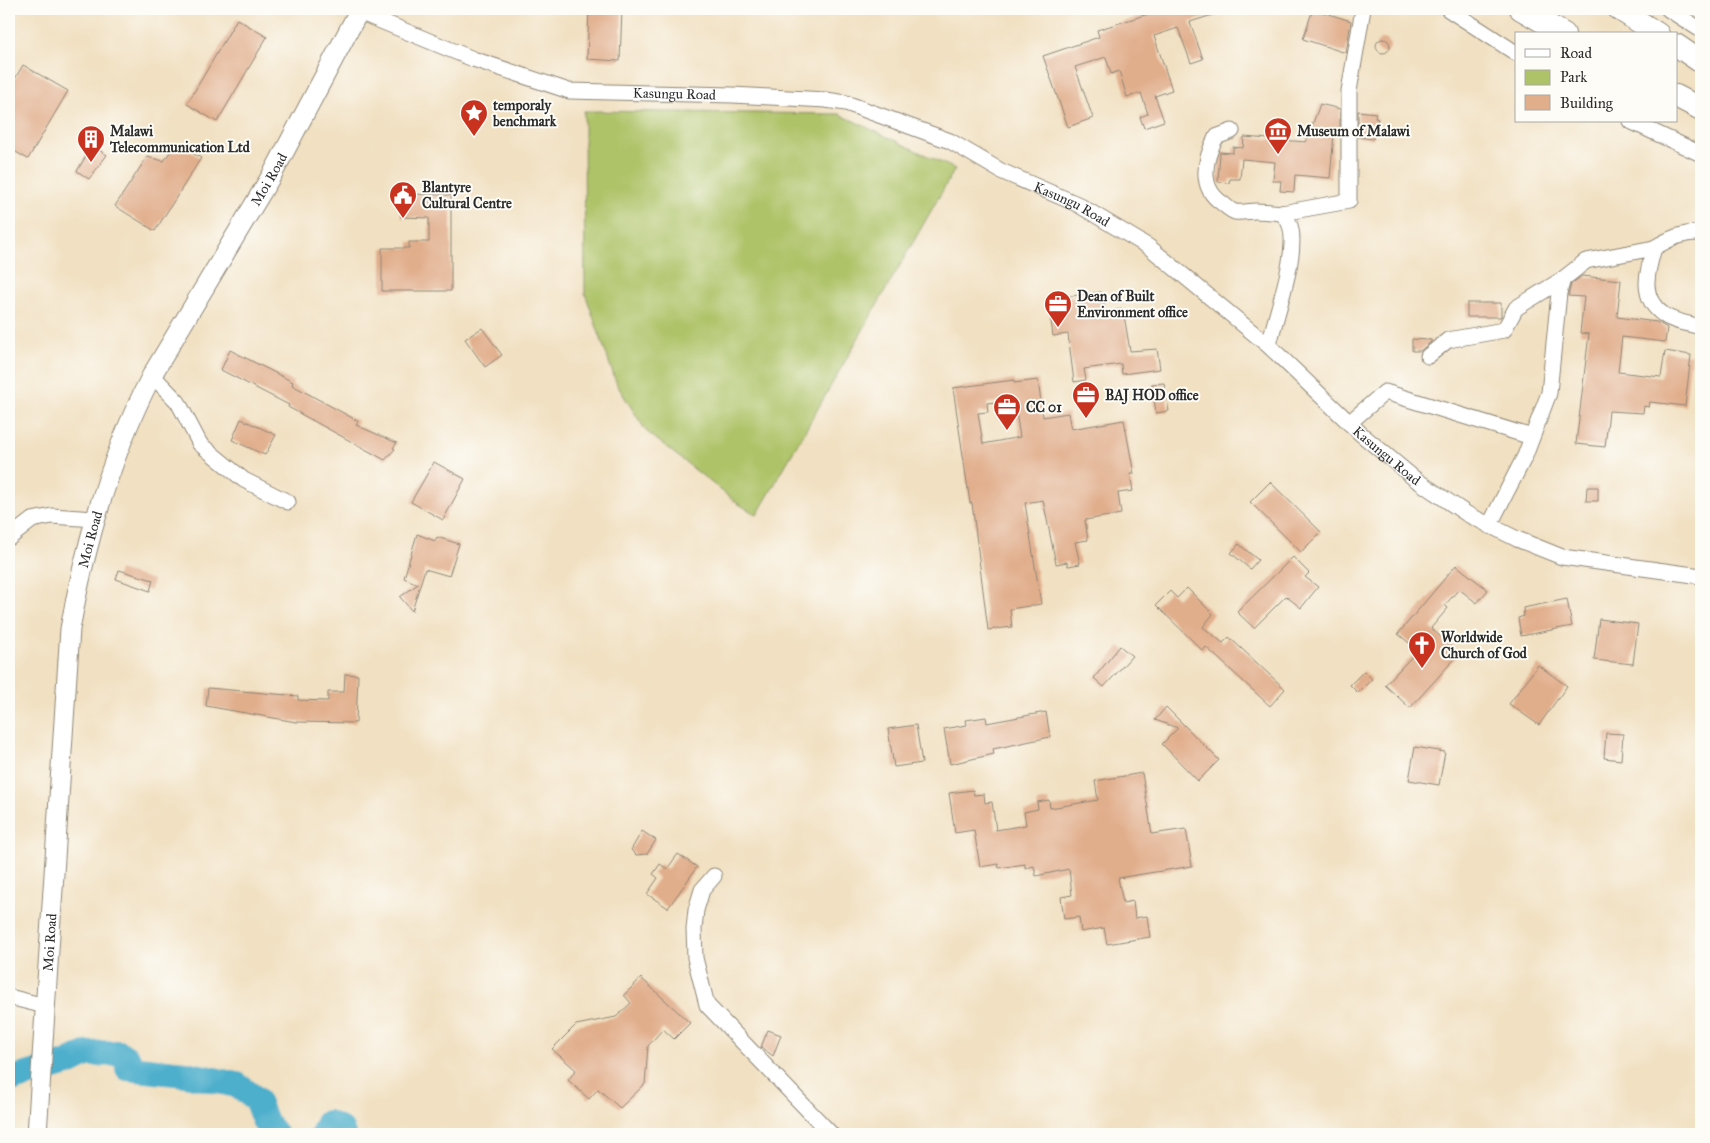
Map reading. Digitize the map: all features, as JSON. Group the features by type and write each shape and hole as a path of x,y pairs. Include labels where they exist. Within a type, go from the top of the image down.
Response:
{"highway":[{"path":"1521,9 1561,32"},
{"path":"1619,9 1655,32"},
{"path":"1678,46 1701,62"},
{"path":"1678,97 1701,109"}],"main road":[{"name":"Moi Road","path":"37,1134 43,1070 45,1006 70,629 80,574 94,520 136,405 273,173 359,10"}],"street":[{"path":"1232,131 1216,136 1210,148 1205,166 1206,181 1210,191 1219,201 1235,212 1268,211 1282,213 1348,201 1350,90 1363,9"},
{"path":"1448,9 1515,52"},
{"path":"1668,9 1701,30"},
{"name":"Kasungu Road","path":"359,10 473,59 569,91 722,94 826,100 846,103 950,141 1000,171 1077,204 1148,247 1270,346 1350,423 1415,479 1446,501 1489,526 1562,557 1701,576"},
{"path":"1632,122 1701,154"},
{"path":"1270,346 1273,325 1285,291 1288,266 1290,223 1282,213"},
{"path":"1428,356 1448,340 1504,330 1516,308 1563,279 1586,261 1654,248 1669,239 1690,232 1701,233"},
{"path":"1654,248 1648,268 1646,290 1652,303 1664,316 1701,327"},
{"path":"1489,526 1525,456 1549,393 1563,279"},
{"path":"152,375 178,402 200,444 244,480 288,502"},
{"path":"1350,423 1384,392 1532,437"},
{"path":"9,538 32,520 52,516 94,520"},
{"path":"714,876 702,890 696,910 694,930 696,958 707,1005 831,1134"},
{"path":"9,997 45,1006"}],"green space":[{"path":"584,111 839,114 955,169 757,515 737,503 646,431 617,385 585,293"}],"building":[{"path":"589,9 622,9 620,61 587,59"},
{"path":"1164,9 1224,9 1225,11 1190,22 1203,59 1191,63 1178,28 1154,36 1172,90 1155,96 1164,121 1144,128 1140,117 1148,114 1141,93 1127,97 1119,71 1111,74 1106,57 1075,67 1093,118 1068,127 1043,56 1099,37 1097,30"},
{"path":"1313,9 1351,21 1346,53 1303,39"},
{"path":"237,19 267,37 217,122 187,104"},
{"path":"1380,39 1386,39 1390,46 1386,53 1380,53 1376,49 1376,43"},
{"path":"23,65 68,91 28,159 9,148 9,89"},
{"path":"1320,104 1340,109 1340,135 1334,134 1330,178 1295,175 1294,192 1280,191 1281,181 1273,181 1275,162 1242,159 1240,179 1230,179 1229,183 1218,182 1220,152 1233,153 1233,147 1243,148 1244,137 1306,142"},
{"path":"1358,111 1376,113 1375,118 1378,119 1373,139 1358,137"},
{"path":"176,143 201,158 155,231 115,206 147,157 164,161"},
{"name":"Malawi Telecommunication Ltd","path":"92,146 107,155 89,179 77,171"},
{"path":"401,194 451,195 451,291 382,291 382,248 409,248 409,242 429,242 429,218 401,217"},
{"path":"1582,276 1621,280 1617,317 1657,322 1667,328 1665,342 1622,337 1618,372 1661,377 1665,351 1691,355 1685,406 1650,402 1649,407 1644,406 1643,413 1609,411 1605,447 1576,444 1589,334 1580,333 1584,297 1568,296 1571,284"},
{"path":"1102,292 1105,312 1123,309 1130,351 1157,349 1160,369 1122,374 1121,364 1084,369 1086,380 1074,382 1068,334 1053,336 1048,299"},
{"path":"1467,303 1501,303 1501,317 1467,317"},
{"path":"482,328 502,355 485,367 465,339"},
{"path":"1412,339 1431,340 1431,342 1420,351 1412,351"},
{"path":"230,350 293,382 292,385 358,421 356,425 397,443 393,448 395,449 385,460 288,407 289,405 221,370"},
{"path":"1014,380 1014,383 1038,380 1043,417 1068,413 1071,429 1124,420 1134,474 1130,474 1133,491 1118,493 1121,514 1085,520 1088,540 1075,542 1080,564 1068,566 1067,562 1056,564 1043,500 1025,503 1041,604 1010,609 1012,627 988,630 972,503 970,503 953,388","holes":["1014,400 1020,437 983,444 978,413 988,412 987,403"]},
{"path":"1164,383 1169,411 1156,413 1152,384"},
{"path":"241,419 276,435 265,455 232,440"},
{"path":"434,462 465,479 443,520 411,502"},
{"path":"1270,482 1321,532 1301,552 1250,502"},
{"path":"1587,487 1598,487 1598,501 1586,501"},
{"path":"417,534 435,541 437,537 459,544 449,576 425,569 412,611 400,597 418,584 404,578"},
{"path":"1239,544 1258,560 1250,569 1231,553"},
{"path":"1293,557 1309,573 1305,577 1318,587 1301,608 1286,596 1254,628 1237,612"},
{"path":"1456,565 1488,590 1477,603 1459,589 1445,605 1448,608 1431,628 1459,654 1410,708 1385,685 1418,650 1398,634"},
{"path":"119,570 153,580 150,591 116,579"},
{"path":"1187,588 1213,614 1203,627 1223,643 1229,637 1285,689 1270,706 1206,647 1203,651 1156,605 1170,591 1177,598"},
{"path":"1567,599 1572,626 1521,636 1518,618 1524,616 1523,608"},
{"path":"1599,619 1638,624 1633,664 1594,660"},
{"path":"1120,646 1132,656 1104,687 1094,678"},
{"path":"1538,665 1567,686 1539,725 1509,704"},
{"path":"1364,671 1372,679 1358,693 1350,685"},
{"path":"345,674 358,675 356,723 296,722 206,706 208,688 298,696 298,700 328,701 328,692 344,692"},
{"path":"1166,707 1219,760 1198,781 1162,744 1178,728 1155,720"},
{"path":"1046,712 1050,737 993,749 994,754 950,764 944,729 967,725 966,720 986,717 987,723"},
{"path":"916,725 922,763 894,767 888,729"},
{"path":"1606,733 1623,734 1621,760 1604,758"},
{"path":"1415,747 1445,752 1439,785 1409,780"},
{"path":"1142,773 1152,834 1186,829 1192,866 1118,878 1123,903 1133,901 1135,918 1147,916 1150,937 1107,944 1104,928 1081,932 1079,917 1064,919 1061,897 1072,895 1069,869 1036,876 1034,866 1025,868 1025,864 999,868 998,864 980,867 974,830 955,833 949,793 973,790 974,795 984,794 985,803 992,802 996,830 1026,825 1024,812 1038,809 1037,802 1049,800 1050,808 1098,800 1095,781"},
{"path":"642,831 656,840 647,854 636,855 631,850"},
{"path":"678,854 697,867 668,908 647,894 658,878 653,874 660,864 667,869"},
{"path":"641,978 690,1023 674,1039 663,1029 648,1046 645,1084 620,1108 598,1089 589,1099 568,1080 576,1070 552,1049 576,1025 616,1017 631,1003 624,995"},
{"path":"768,1030 781,1035 773,1056 761,1047"}],"waterway":[{"path":"9,1080 68,1063 86,1054 119,1053 128,1059 128,1068 186,1074 237,1085 256,1099 265,1122 275,1134"},
{"path":"323,1134 328,1123 341,1130 343,1134"}],"place":[{"name":"temporaly benchmark","path":"474,137"},
{"name":"Museum of Malawi","path":"1278,155"},
{"name":"Malawi Telecommunication Ltd","path":"91,163"},
{"name":"Blantyre Cultural Centre","path":"403,219"},
{"name":"Dean of Built Environment office","path":"1058,328"},
{"name":"BAJ HOD office","path":"1086,419"},
{"name":"CC 01","path":"1007,431"},
{"name":"Worldwide Church of God","path":"1422,669"}]}
